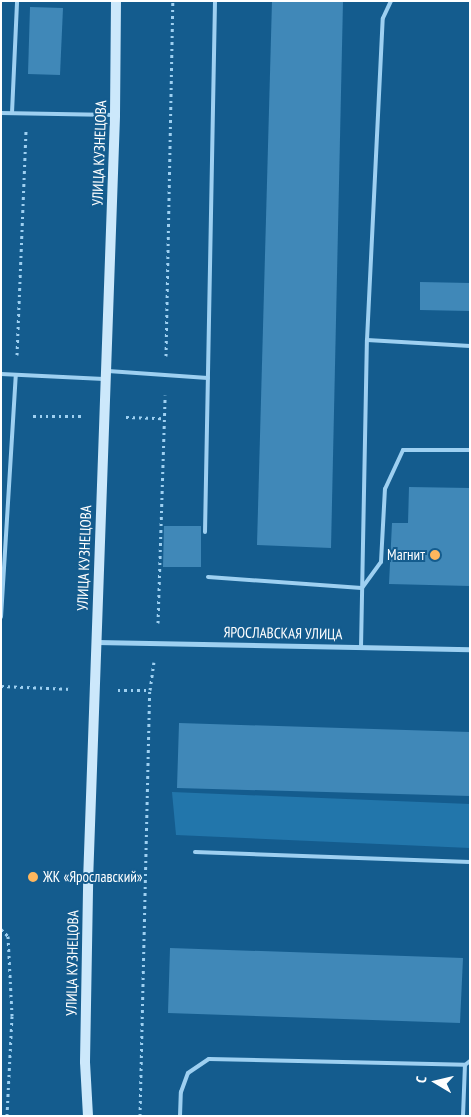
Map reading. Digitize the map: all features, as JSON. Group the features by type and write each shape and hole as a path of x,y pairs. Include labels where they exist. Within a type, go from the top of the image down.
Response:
{"street":[{"name":"УЛИЦА КУЗНЕЦОВА","path":"88,1116 85,1062 88,891 115,115 116,1"},
{"name":"ЯРОСЛАВСКАЯ УЛИЦА","path":"96,642 470,649"}],"lane":[{"path":"12,113 17,1"},
{"path":"206,532 215,1"},
{"path":"361,648 367,340 383,18 391,1"},
{"path":"1,113 115,115"},
{"path":"367,340 470,346"},
{"path":"1,374 166,375 208,378"},
{"path":"1,617 16,375"},
{"path":"362,588 381,562 385,489 403,450 470,450"},
{"path":"208,577 362,588"},
{"path":"196,852 470,862"},
{"path":"180,1116 181,1092 188,1073 209,1059 465,1065 470,1061"},
{"path":"463,1116 465,1065"}],"path":[{"path":"140,1116 150,690 157,643 163,418 166,375 172,1"},
{"path":"16,375 27,113"},
{"path":"1,928 8,936 12,1016 7,1116"}],"shaded area":[{"path":"172,792 470,804 470,848 176,835"}],"building":[{"path":"272,1 343,1 331,548 257,545"},
{"path":"30,7 63,8 60,75 28,74"},
{"path":"420,282 470,283 470,311 420,310"},
{"path":"409,487 470,488 470,586 389,584 392,523 408,523"},
{"path":"164,526 201,526 201,567 163,567"},
{"path":"179,723 470,732 470,796 177,788"},
{"path":"170,948 463,958 460,1023 168,1013"}],"place":[{"name":"Магнит","path":"435,555"},
{"name":"ЖК «Ярославский»","path":"33,877"}]}
